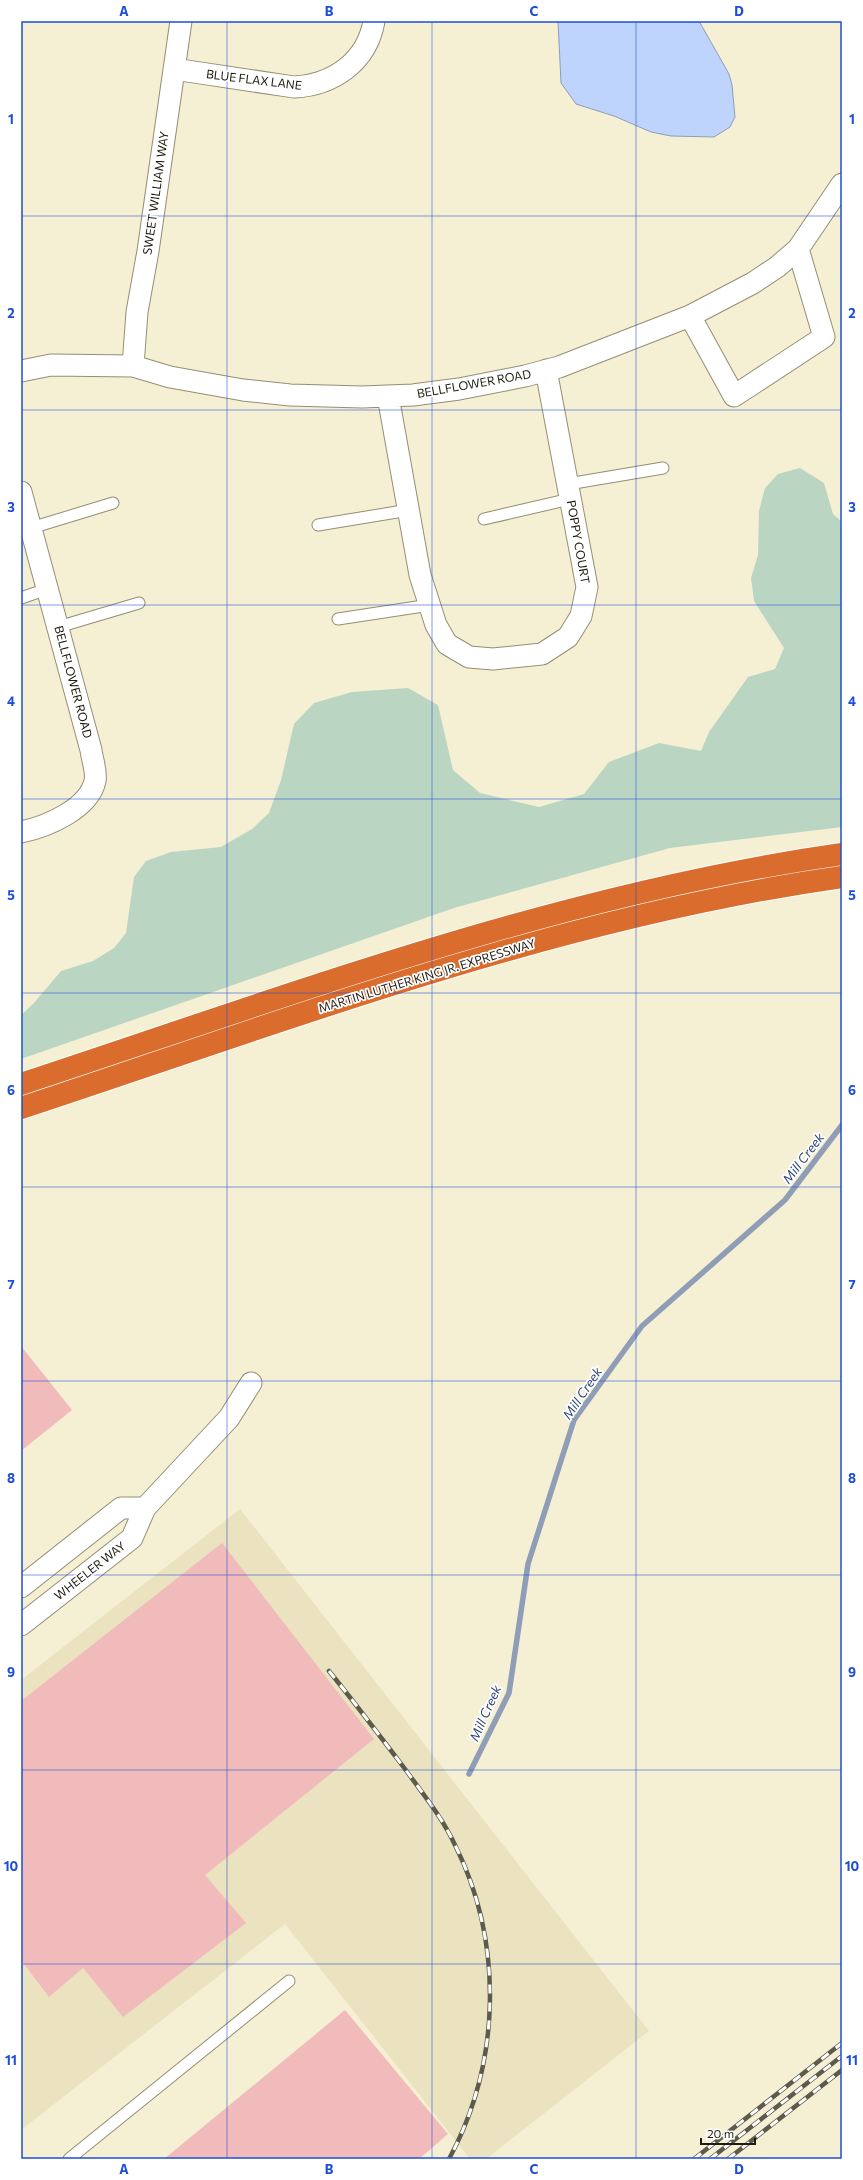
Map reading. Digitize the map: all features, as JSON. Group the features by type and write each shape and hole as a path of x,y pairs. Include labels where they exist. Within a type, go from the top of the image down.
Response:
{"highway":[{"name":"MARTIN LUTHER KING JR. EXPRESSWAY","path":"21,1084 409,956 528,920 677,883 842,854"},
{"name":"MARTIN LUTHER KING JR. EXPRESSWAY","path":"21,1108 423,975 548,938 675,907 842,877"}],"street":[{"name":"SWEET WILLIAM WAY","path":"133,366 137,312 149,243 180,21"},
{"name":"BLUE FLAX LANE","path":"174,69 294,87 312,86 324,82 345,69 360,55 367,45 374,21"},
{"name":"BELLFLOWER ROAD","path":"21,371 59,365 133,366 170,378 243,390 290,395 388,396 459,389 546,370 690,316 753,283 777,267 798,249 842,184"},
{"path":"690,316 734,396 824,337 798,249"},
{"name":"POPPY COURT","path":"388,396 420,575 436,625 447,644 469,657 493,660 542,654 568,637 581,616 587,587 546,370"},
{"name":"BELLFLOWER ROAD","path":"21,495 91,750 95,781 84,801 67,815 32,830 21,832"},
{"name":"WHEELER WAY","path":"21,1625 132,1538 145,1508 229,1418 251,1383"},
{"path":"21,1587 121,1508 145,1508"}],"lane":[{"path":"484,519 569,491 663,468"},
{"path":"31,528 113,503"},
{"path":"318,525 409,510"},
{"path":"21,598 47,589"},
{"path":"58,627 139,603"},
{"path":"338,620 430,605"},
{"path":"70,2159 289,1981"}],"shaded area":[{"path":"240,1509 649,2031 486,2159 470,2159 285,1924 21,2130 21,1680"}],"green space":[{"path":"800,468 824,483 833,514 842,522 842,827 670,848 454,908 21,1059 21,1015 33,1004 61,971 93,961 114,948 126,933 134,877 146,861 171,852 221,847 252,829 269,813 281,780 294,724 314,703 352,692 408,688 438,705 453,770 480,793 539,807 584,794 609,762 659,743 701,751 709,732 748,677 775,669 784,648 754,601 751,578 758,555 759,511 765,488 778,474"}],"water":[{"path":"558,21 699,21 729,74 732,85 735,117 730,127 714,137 671,136 651,132 614,116 576,104 561,83"}],"building":[{"path":"21,1346 72,1410 21,1451"},
{"path":"222,1543 374,1739 205,1875 246,1923 123,2017 83,1968 49,1997 21,1960 21,1701"},
{"path":"345,2010 448,2134 419,2159 164,2159"}],"waterway":[{"name":"Mill Creek","path":"469,1774 509,1693 528,1564 574,1420 642,1326 785,1200 842,1125"}],"railway":[{"path":"329,1671 405,1769 444,1825 455,1845 471,1883 482,1922 488,1962 490,2003 487,2043 479,2083 466,2122 449,2159"},
{"path":"694,2159 842,2043"},
{"path":"710,2159 842,2056"},
{"path":"728,2159 842,2070"}]}
